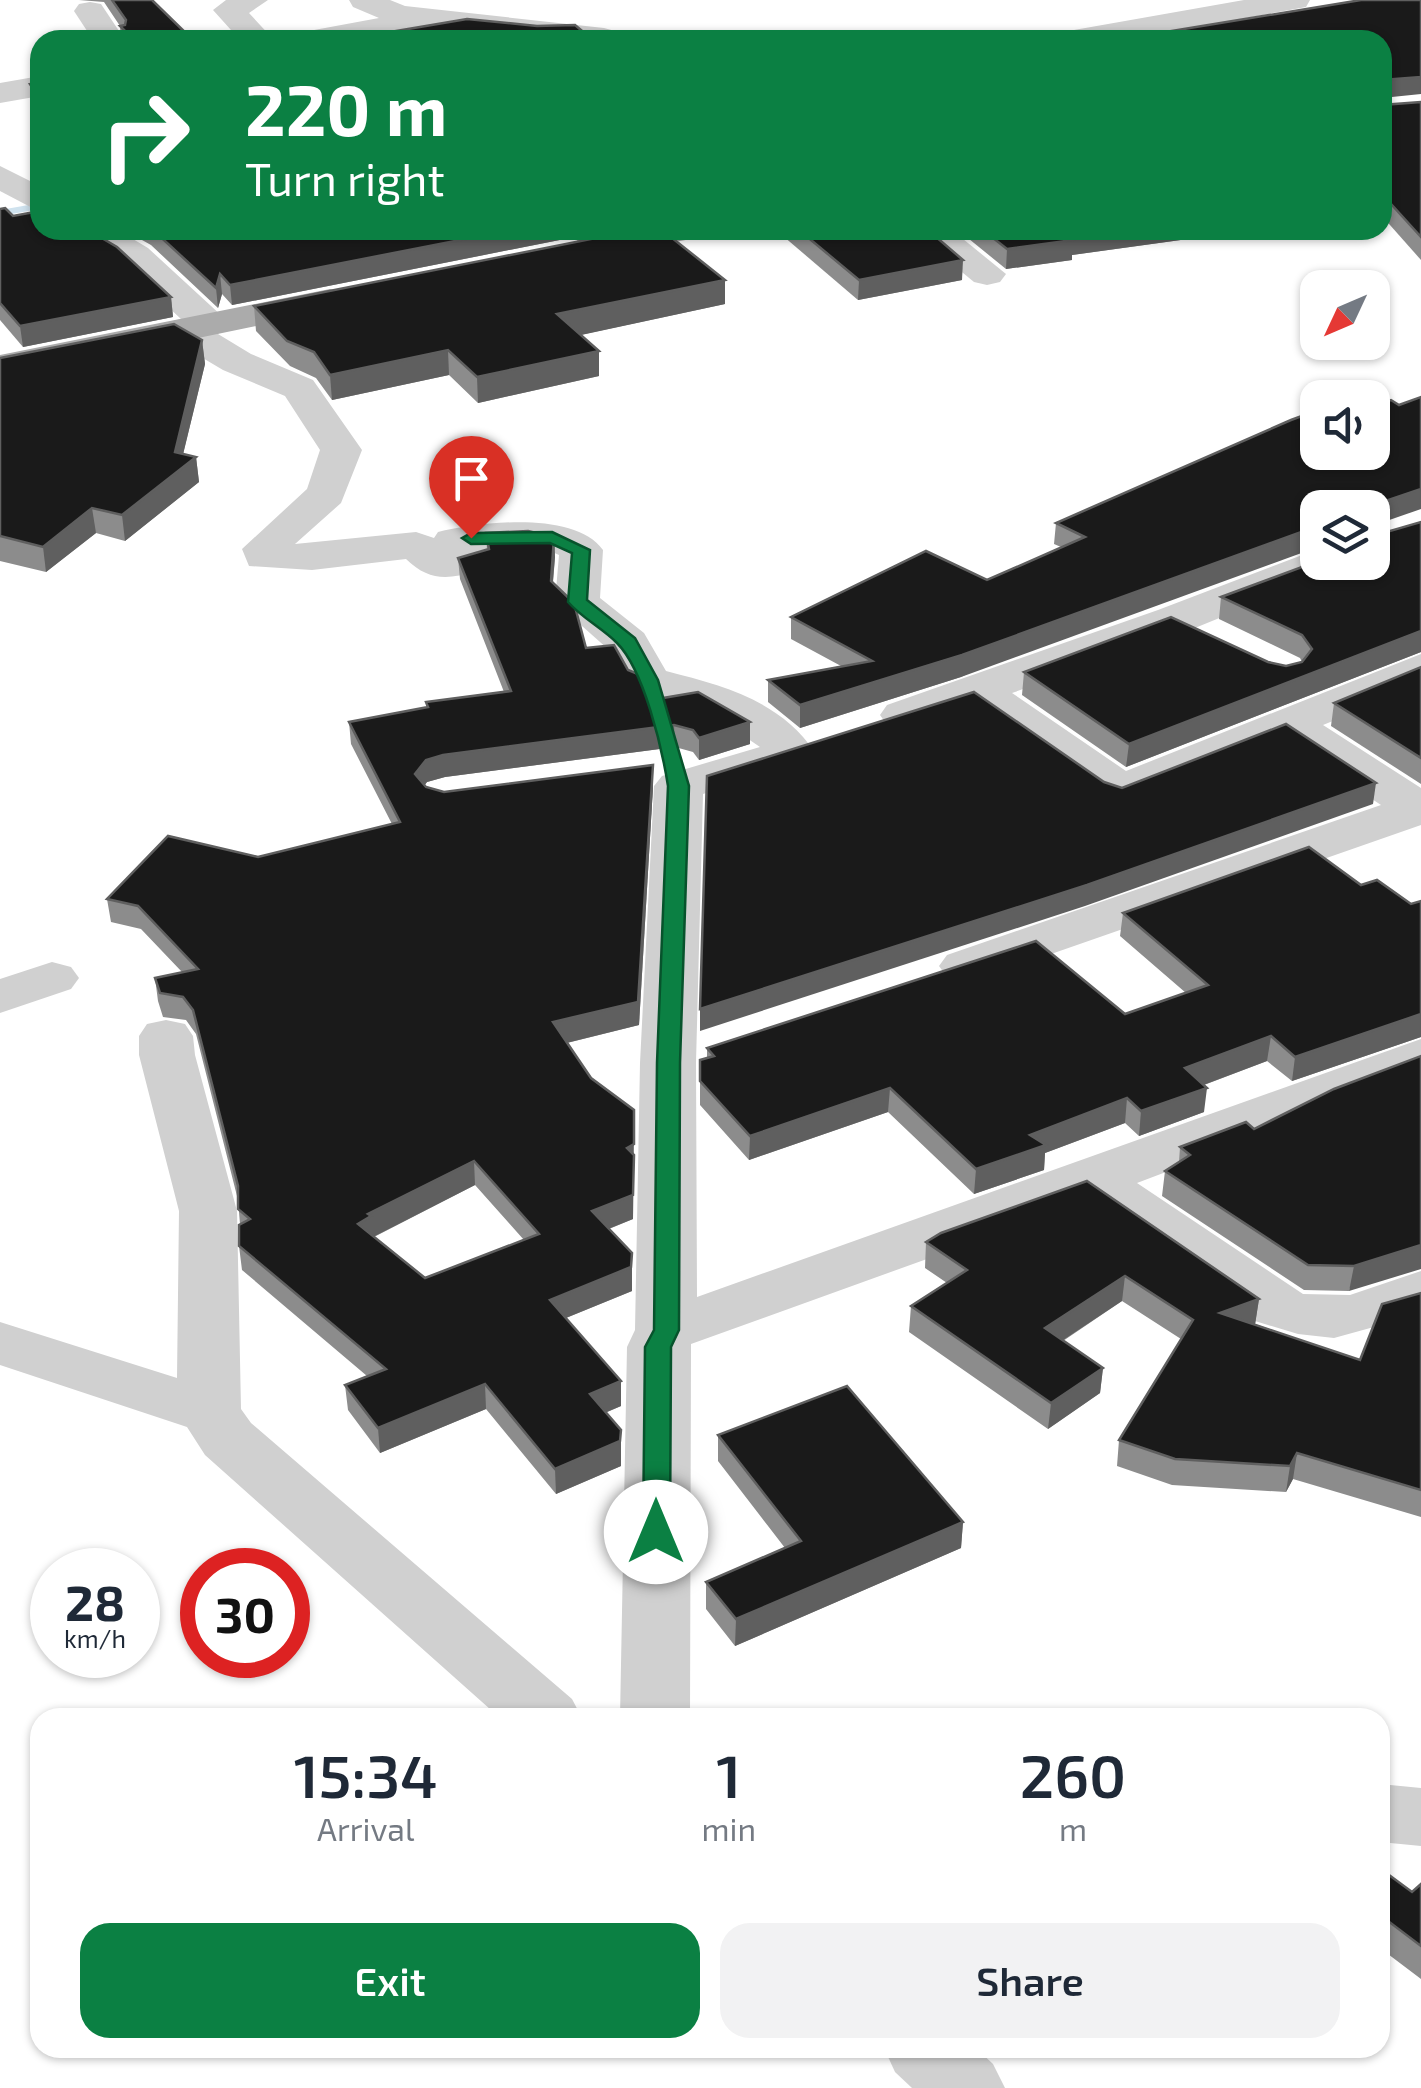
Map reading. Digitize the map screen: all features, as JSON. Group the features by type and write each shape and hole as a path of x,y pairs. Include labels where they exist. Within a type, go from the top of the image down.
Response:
{"main road":[{"path":"561,253 630,240"},
{"path":"0,368 365,293"}],"street":[{"path":"248,30 229,10 253,0"},
{"path":"364,0 400,14 530,30"},
{"path":"1129,30 1295,0"},
{"path":"90,11 102,30"},
{"path":"366,30 428,19"},
{"path":"109,240 136,256 196,327 237,362 299,388 341,450 326,494 264,549 264,558 312,558 416,546 438,565 459,563 453,541 552,538 581,550 578,602 638,661 738,706 769,726 828,740"},
{"path":"942,240 987,274"},
{"path":"665,760 828,740 1174,620 1300,570"},
{"path":"1174,620 1220,642"},
{"path":"638,661 665,760 666,1330 658,1347 655,1708"},
{"path":"979,690 1121,790 1421,668"},
{"path":"1286,722 1420,809"},
{"path":"915,983 1420,809"},
{"path":"0,997 52,978"},
{"path":"166,1036 167,1055 208,1211 209,1411 228,1439 536,1708"},
{"path":"668,1063 725,1044"},
{"path":"666,1330 1092,1179 1421,1056"},
{"path":"1092,1179 1277,1307 1304,1317 1332,1320 1358,1315 1421,1291"},
{"path":"0,1343 209,1411"},
{"path":"1390,1814 1421,1817"},
{"path":"934,2058 965,2088"}],"building":[{"path":"112,0 152,0 183,30 124,30 120,26 126,20"},
{"path":"1361,0 1421,0 1421,77 1392,79 1392,30 1178,30"},
{"path":"467,19 537,26 575,25 581,30 402,30"},
{"path":"1421,102 1421,237 1392,205 1392,104"},
{"path":"5,208 13,216 30,213 30,240 105,240 171,297 20,326 0,303 0,209"},
{"path":"164,240 460,240 230,285 220,274 216,288"},
{"path":"586,240 675,240 725,280 557,314 599,351 477,377 448,350 330,375 314,352 287,341 254,306"},
{"path":"811,240 940,240 963,260 859,280"},
{"path":"996,240 1073,240 1007,249"},
{"path":"174,324 202,340 175,452 196,457 122,515 92,508 43,547 0,536 0,358"},
{"path":"1421,397 1421,489 1390,500 1390,490 1300,490 1300,533 962,655 800,705 768,680 872,661 791,617 926,551 987,580 1085,537 1056,523 1300,417 1300,470 1390,470 1390,400 1399,405"},
{"path":"1421,522 1421,631 1129,744 1024,672 1171,617 1268,662 1286,666 1302,662 1312,649 1302,635 1221,597 1300,568 1300,580 1390,580 1390,531"},
{"path":"528,531 554,537 551,581 574,603 586,648 614,645 628,670 638,674 651,700 698,692 750,722 699,738 693,730 674,725 443,755 426,760 415,774 426,787 444,792 653,765 638,1002 553,1022 591,1078 634,1110 634,1144 627,1148 634,1155 633,1195 592,1211 632,1253 631,1267 550,1300 621,1381 590,1394 621,1430 620,1441 555,1469 485,1384 378,1428 345,1385 386,1369 239,1246 239,1225 250,1219 238,1209 238,1186 193,1010 183,997 160,993 155,978 198,969 138,906 107,899 168,836 258,857 400,822 349,722 428,707 426,702 511,691 458,558 489,549 486,533","holes":["474,1161 539,1234 425,1278 358,1224 371,1216 368,1214"]},
{"path":"1421,667 1421,758 1334,703"},
{"path":"974,692 1104,782 1122,788 1286,724 1376,783 1087,885 700,1009 707,776"},
{"path":"1309,847 1361,885 1377,880 1411,904 1421,901 1421,1014 1295,1057 1271,1036 1185,1068 1207,1088 1141,1111 1127,1098 1030,1135 1046,1145 976,1169 890,1088 750,1136 700,1081 700,1060 714,1056 707,1048 1036,941 1125,1014 1208,985 1123,913"},
{"path":"1421,1056 1421,1245 1354,1266 1308,1265 1165,1171 1190,1155 1180,1147 1246,1122 1254,1129 1334,1089"},
{"path":"1087,1181 1259,1299 1220,1313 1360,1360 1382,1304 1421,1293 1421,1490 1297,1453 1290,1466 1175,1459 1119,1440 1193,1320 1125,1276 1045,1328 1103,1368 1051,1403 911,1306 967,1270 926,1242 941,1233"},
{"path":"847,1386 963,1522 736,1619 706,1582 801,1541 718,1435"},
{"path":"1390,1876 1412,1892 1421,1884 1421,1946 1390,1923"}],"waterway":[{"path":"0,213 30,208"}],"route":[{"path":"471,538 552,538 570,542 581,550 578,602 628,642 648,680 675,766 678,786 668,1063 666,1330 658,1347 656,1532"}]}
